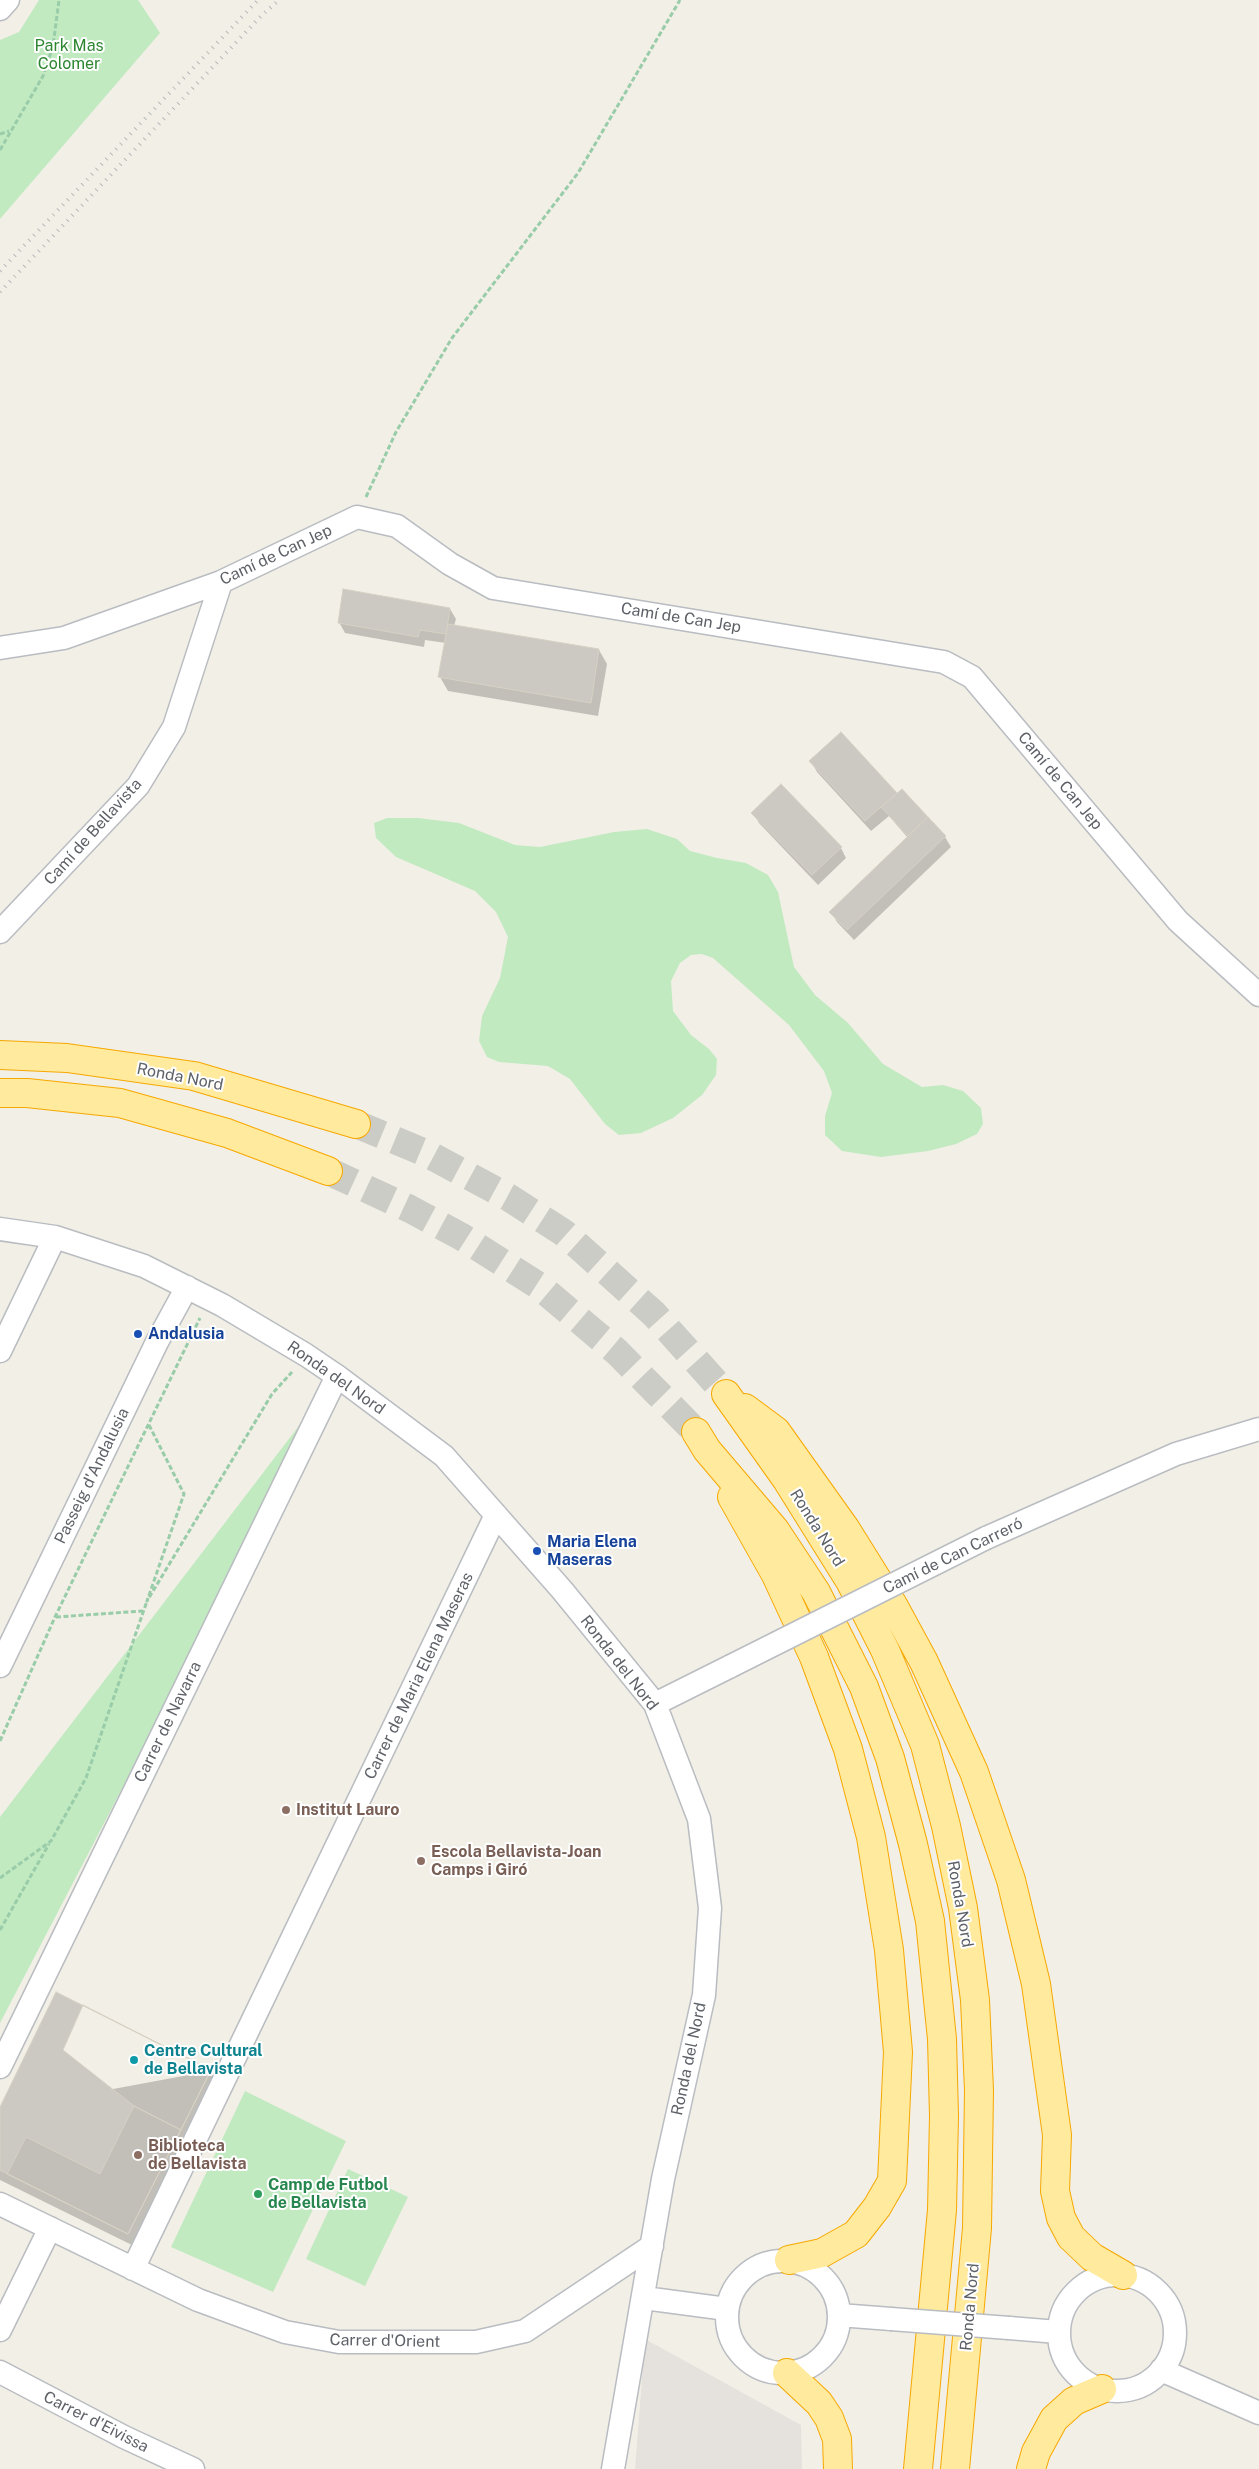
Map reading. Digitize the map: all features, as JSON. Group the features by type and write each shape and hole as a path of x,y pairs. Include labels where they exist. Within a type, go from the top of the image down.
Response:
{"highway":[{"name":"Ronda Nord","path":"0,1055 67,1058 194,1076 356,1124"},
{"path":"0,1093 27,1093 120,1104 227,1133 328,1171"},
{"name":"Ronda Nord","path":"955,2469 977,2228 979,2090 972,1982 963,1908 946,1826 926,1745 885,1650 850,1581 787,1480 726,1394 776,1431 845,1528 893,1605 924,1662 974,1772 1010,1880 1036,1984 1056,2135 1055,2191 1061,2218 1072,2237 1092,2257 1123,2276"},
{"name":"Ronda Nord","path":"789,2260 822,2253 856,2234 877,2207 892,2181 898,2052 889,1950 872,1837 848,1748 810,1648 776,1575 702,1441 775,1530 816,1592 864,1687 890,1758 913,1844 930,1921 942,2039 944,2116 942,2210 918,2469"},
{"path":"787,2373 819,2403 829,2418 837,2439 838,2469"},
{"path":"1031,2469 1036,2452 1054,2419 1074,2401 1102,2389"}],"street":[{"path":"0,8 8,0"},
{"name":"Camí de Can Jep","path":"0,648 64,638 222,582 357,517 397,526 450,564 493,588 944,662 972,677 1178,921 1259,995"},
{"name":"Camí de Bellavista","path":"0,932 138,786 174,727 222,582"},
{"name":"Ronda del Nord","path":"0,1229 55,1237 144,1266 222,1305 306,1355 337,1376 444,1456 562,1590 655,1704 698,1819 710,1908 704,1995 663,2180 613,2469"},
{"path":"0,1351 55,1237"},
{"name":"Passeig d'Andalusia","path":"0,1666 186,1287"},
{"name":"Carrer de Navarra","path":"0,2067 337,1376"},
{"name":"Camí de Can Carreró","path":"655,1704 986,1538 1176,1454 1259,1429"},
{"name":"Carrer de Maria Elena Maseras","path":"133,2269 496,1515"},
{"name":"Carrer d'Orient","path":"0,2204 198,2300 285,2332 340,2342 476,2342 525,2331 652,2246"},
{"path":"0,2330 50,2228"},
{"path":"789,2260 808,2266 825,2278 838,2301 839,2322 834,2341 823,2357 807,2368 787,2373 768,2371 752,2364 738,2352 729,2334 727,2309 729,2298 738,2281 753,2268 771,2261 789,2260"},
{"path":"1123,2276 1142,2281 1160,2294 1173,2317 1175,2339 1169,2358 1161,2370 1141,2386 1121,2391 1102,2389 1085,2382 1071,2369 1061,2351 1058,2332 1062,2314 1071,2297 1081,2288 1105,2277 1123,2276"},
{"path":"644,2298 727,2309"},
{"path":"839,2315 1058,2332"},
{"path":"1161,2370 1259,2413"},
{"name":"Carrer d'Eivissa","path":"0,2372 124,2437 193,2469"}],"path":[{"path":"0,150 43,76 53,46 59,0"},
{"path":"357,517 396,432 452,338 578,172 680,0"},
{"path":"0,134 10,131"},
{"path":"0,1741 195,1325 203,1314"},
{"path":"147,1601 272,1394 294,1371"},
{"path":"0,1930 86,1778 184,1494 149,1425"},
{"path":"56,1618 143,1611"},
{"path":"0,1878 51,1841"}],"shaded area":[{"path":"645,2339 801,2425 802,2469 635,2469"}],"green space":[{"name":"Park Mas Colomer","path":"39,0 138,0 160,33 0,219 0,40 19,32"},
{"path":"387,818 418,818 459,823 515,845 540,847 614,832 647,829 677,839 690,851 746,863 768,875 778,892 794,967 815,995 848,1023 883,1064 922,1087 943,1085 963,1091 981,1108 983,1124 977,1134 956,1144 928,1151 881,1157 842,1151 825,1135 825,1116 832,1093 824,1071 789,1025 713,958 702,954 691,955 680,963 671,981 673,1011 691,1035 709,1049 717,1059 716,1075 702,1095 673,1118 641,1133 619,1135 605,1124 570,1079 548,1066 499,1062 487,1057 479,1041 482,1016 500,978 508,937 496,912 475,891 396,857 376,838 374,823"},
{"path":"337,1376 0,2023 0,1817"},
{"name":"Camp de Futbol de Bellavista","path":"245,2091 346,2141 273,2292 171,2247"},
{"path":"348,2169 408,2197 365,2286 306,2259"}],"building":[{"path":"343,589 450,608 446,634 420,630 418,637 338,623"},
{"path":"448,624 599,649 591,703 438,677"},
{"path":"841,732 897,793 865,821 809,761"},
{"path":"781,784 842,847 812,875 751,813"},
{"path":"902,789 928,817 908,836 881,807"},
{"path":"928,817 946,836 847,930 829,912"},
{"path":"56,1992 211,2070 128,2234 0,2170 0,2107"},
{"name":"Centre Cultural de Bellavista","path":"83,2005 211,2070 181,2130 134,2106 63,2050"},
{"name":"Biblioteca de Bellavista","path":"134,2106 181,2130 128,2234 7,2174 26,2137 100,2174"}],"tunnel":[{"path":"356,1124 428,1154 508,1197 564,1233 654,1314 726,1394"},
{"path":"328,1171 410,1209 462,1237 539,1286 617,1352 696,1432"}],"railway":[{"path":"0,271 258,0"},
{"path":"0,292 261,16 279,0"}],"place":[{"name":"Andalusia","path":"138,1334"},
{"name":"Maria Elena Maseras","path":"537,1551"},
{"name":"Institut Lauro","path":"286,1810"},
{"name":"Escola Bellavista-Joan Camps i Giró","path":"421,1861"},
{"name":"Centre Cultural de Bellavista","path":"134,2060"},
{"name":"Biblioteca de Bellavista","path":"138,2155"},
{"name":"Camp de Futbol de Bellavista","path":"258,2194"}]}
